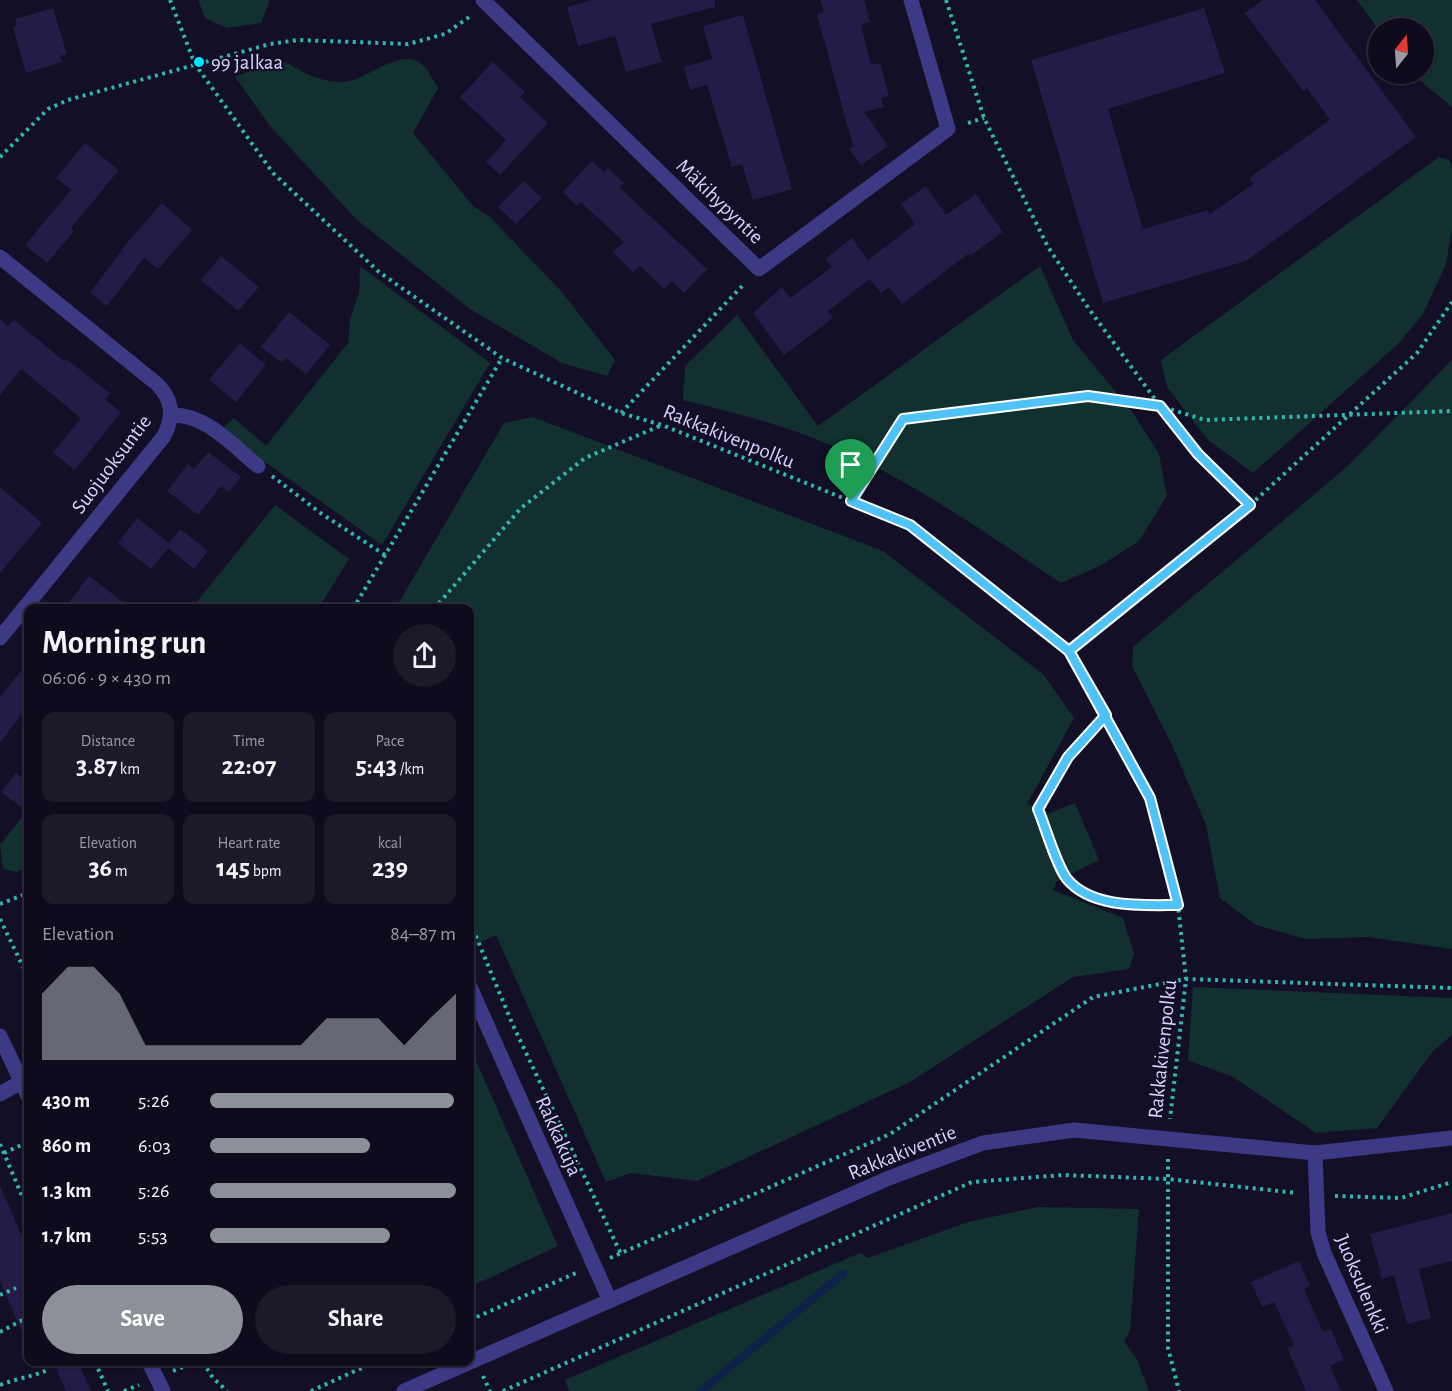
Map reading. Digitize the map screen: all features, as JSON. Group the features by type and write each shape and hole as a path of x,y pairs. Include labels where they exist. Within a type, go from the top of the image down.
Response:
{"street":[{"name":"Mäkihypyntie","path":"487,1 759,269 948,129 911,0"},
{"name":"Suojuoksuntie","path":"0,257 157,384 170,403 171,415 164,436 28,604"},
{"path":"171,415 188,415 200,420 258,466"},
{"name":"Suojuoksuntie","path":"0,638 24,608"},
{"name":"Rakkakuja","path":"474,996 610,1301"},
{"path":"0,1036 24,1087"},
{"path":"0,1094 24,1089"},
{"name":"Rakkakiventie","path":"474,1365 610,1301 889,1178 983,1143 1074,1130 1315,1153 1452,1138"},
{"name":"Juoksulenkki","path":"1315,1153 1318,1233 1324,1253 1386,1391"},
{"path":"151,1366 163,1391"},
{"name":"Rakkakiventie","path":"404,1391 428,1386 471,1366"}],"path":[{"name":"Rakkakivenpolku","path":"170,0 195,64 273,173 379,272 502,358 621,413 662,424 910,525 1069,651 1150,798 1178,905 1186,979 1168,1138 1168,1348 1179,1391"},
{"path":"946,0 984,118 1048,247 1089,309 1160,406 1198,454 1250,505"},
{"path":"0,157 48,109 195,64 270,44 298,40 385,44 423,41 445,34 487,1"},
{"path":"621,413 759,269"},
{"path":"1069,651 1250,505 1348,416 1417,353 1452,302"},
{"path":"356,604 502,358"},
{"path":"851,501 903,419 1088,396 1160,406 1205,420 1452,411"},
{"path":"438,604 521,508 585,458 662,424"},
{"path":"258,466 322,514 385,555"},
{"path":"1106,715 1068,757 1038,809 1066,878 1077,887 1100,899 1135,905 1178,905"},
{"path":"0,904 24,895"},
{"path":"0,919 24,969"},
{"path":"474,931 513,1023 621,1254"},
{"path":"474,1318 890,1134 1094,997 1186,979 1452,988"},
{"path":"0,1144 24,1200"},
{"path":"4,1153 24,1144"},
{"path":"504,1391 972,1182 1063,1175 1168,1179 1317,1196 1401,1198 1452,1182"},
{"path":"0,1295 16,1288"},
{"path":"0,1332 24,1319"},
{"path":"97,1366 108,1391"},
{"path":"206,1366 213,1378 227,1391"},
{"path":"311,1391 366,1366"},
{"path":"0,1385 13,1380 30,1378 50,1369"}],"green space":[{"path":"198,0 270,0 261,23 227,28 205,18"},
{"path":"1357,0 1452,0 1452,107 1424,84 1434,84 1434,18 1370,18"},
{"path":"280,59 313,76 340,82 357,79 403,59 411,59 422,64 438,88 413,133 473,206 489,216 561,291 615,360 607,376 562,363 470,309 357,220 270,126 235,77"},
{"path":"1439,157 1449,160 1452,169 1452,230 1446,264 1423,314 1398,344 1253,473 1208,440 1167,387 1161,360"},
{"path":"360,266 490,363 382,545 220,430 234,418 266,446 348,343 350,320 359,293"},
{"path":"1040,266 1073,340 1133,413 1159,454 1167,496 1139,541 1100,566 1061,583 950,510 865,461 798,432 683,400 685,366 737,315 818,426"},
{"path":"1452,360 1452,949 1368,937 1306,939 1256,925 1220,898 1206,825 1172,745 1132,666 1133,647 1348,466"},
{"path":"533,417 883,551 1044,675 1074,718 1027,804 1048,814 1075,803 1099,860 1057,881 1053,890 1123,918 1134,953 1129,969 1073,977 910,1082 697,1181 631,1173 606,1182 496,935 474,945 474,604 398,604 504,423"},
{"path":"275,505 349,559 321,604 195,604"},
{"path":"24,814 24,869 16,872 3,869 0,845"},
{"path":"1193,987 1452,998 1452,1035 1433,1051 1377,1128 1316,1133 1233,1077 1188,1060"},
{"path":"474,1060 558,1246 474,1285"},
{"path":"1038,1207 1139,1209 1130,1331 1124,1341 1137,1360 1149,1391 569,1391 565,1380 860,1253 868,1258 968,1222"}],"building":[{"path":"591,0 715,0 715,7 651,24 662,62 626,72 615,36 578,46 567,7"},
{"path":"820,0 864,0 870,22 861,25 871,65 880,63 889,96 881,98 884,107 864,112 888,146 861,165 849,149 853,146 817,14 824,12"},
{"path":"1263,0 1315,0 1368,72 1368,84 1377,84 1416,137 1246,261 1103,303 1031,60 1204,8 1225,73 1108,109 1143,229 1208,210 1209,215 1253,184 1249,178 1330,120 1307,88 1303,91 1245,13"},
{"path":"53,8 67,54 60,56 62,62 26,73 13,28 17,26 15,19"},
{"path":"743,15 792,189 753,200 742,164 732,167 707,85 690,90 684,67 712,59 703,26"},
{"path":"493,62 525,92 520,97 548,123 500,175 486,162 506,140 460,97"},
{"path":"85,143 119,170 71,228 74,231 47,263 25,245 71,190 56,178"},
{"path":"592,161 604,172 608,168 624,183 619,187 707,269 684,293 672,281 664,289 640,266 633,272 613,252 624,242 581,202 577,206 563,192"},
{"path":"524,181 542,198 516,224 498,207"},
{"path":"926,186 946,215 976,194 1003,232 970,256 968,254 902,304 889,287 881,293 870,279 828,311 833,318 784,355 753,313 782,287 790,298 832,267 825,259 852,238 868,260 915,224 901,204"},
{"path":"162,203 192,230 158,269 144,258 107,306 90,293 127,243"},
{"path":"221,256 259,287 238,311 201,280"},
{"path":"289,312 330,345 306,374 286,358 282,363 261,347"},
{"path":"0,319 8,326 14,320 64,361 66,359 110,393 105,400 121,412 75,470 53,453 81,418 21,369 0,395"},
{"path":"240,343 266,365 236,402 209,380"},
{"path":"208,452 241,477 229,492 221,486 198,515 167,491 188,464 194,469"},
{"path":"0,487 42,523 0,573"},
{"path":"137,518 169,543 180,529 208,551 194,569 168,548 151,569 118,543"},
{"path":"89,576 125,604 74,604 70,601"},
{"path":"24,667 24,711 0,743 0,697"},
{"path":"16,773 24,779 24,803 21,807 1,792"},
{"path":"0,1186 24,1241 24,1337 0,1281"},
{"path":"1452,1213 1452,1261 1419,1269 1431,1318 1407,1324 1394,1275 1382,1279 1370,1234"},
{"path":"1299,1261 1310,1286 1304,1289 1323,1332 1331,1329 1344,1360 1330,1366 1341,1391 1306,1391 1287,1348 1294,1345 1274,1302 1262,1307 1251,1282"},
{"path":"55,1366 80,1366 91,1391 66,1391"}],"waterway":[{"path":"701,1391 843,1274"}],"place":[{"name":"99 jalkaa","path":"199,62"}],"route":[{"path":"851,501 903,419 1088,396 1160,406 1198,454 1250,505 1069,651 1106,715 1068,757 1038,809 1066,878 1077,887 1100,899 1135,905 1178,905 1162,836 1150,798 1106,715 1069,651 910,525 851,501"}]}
